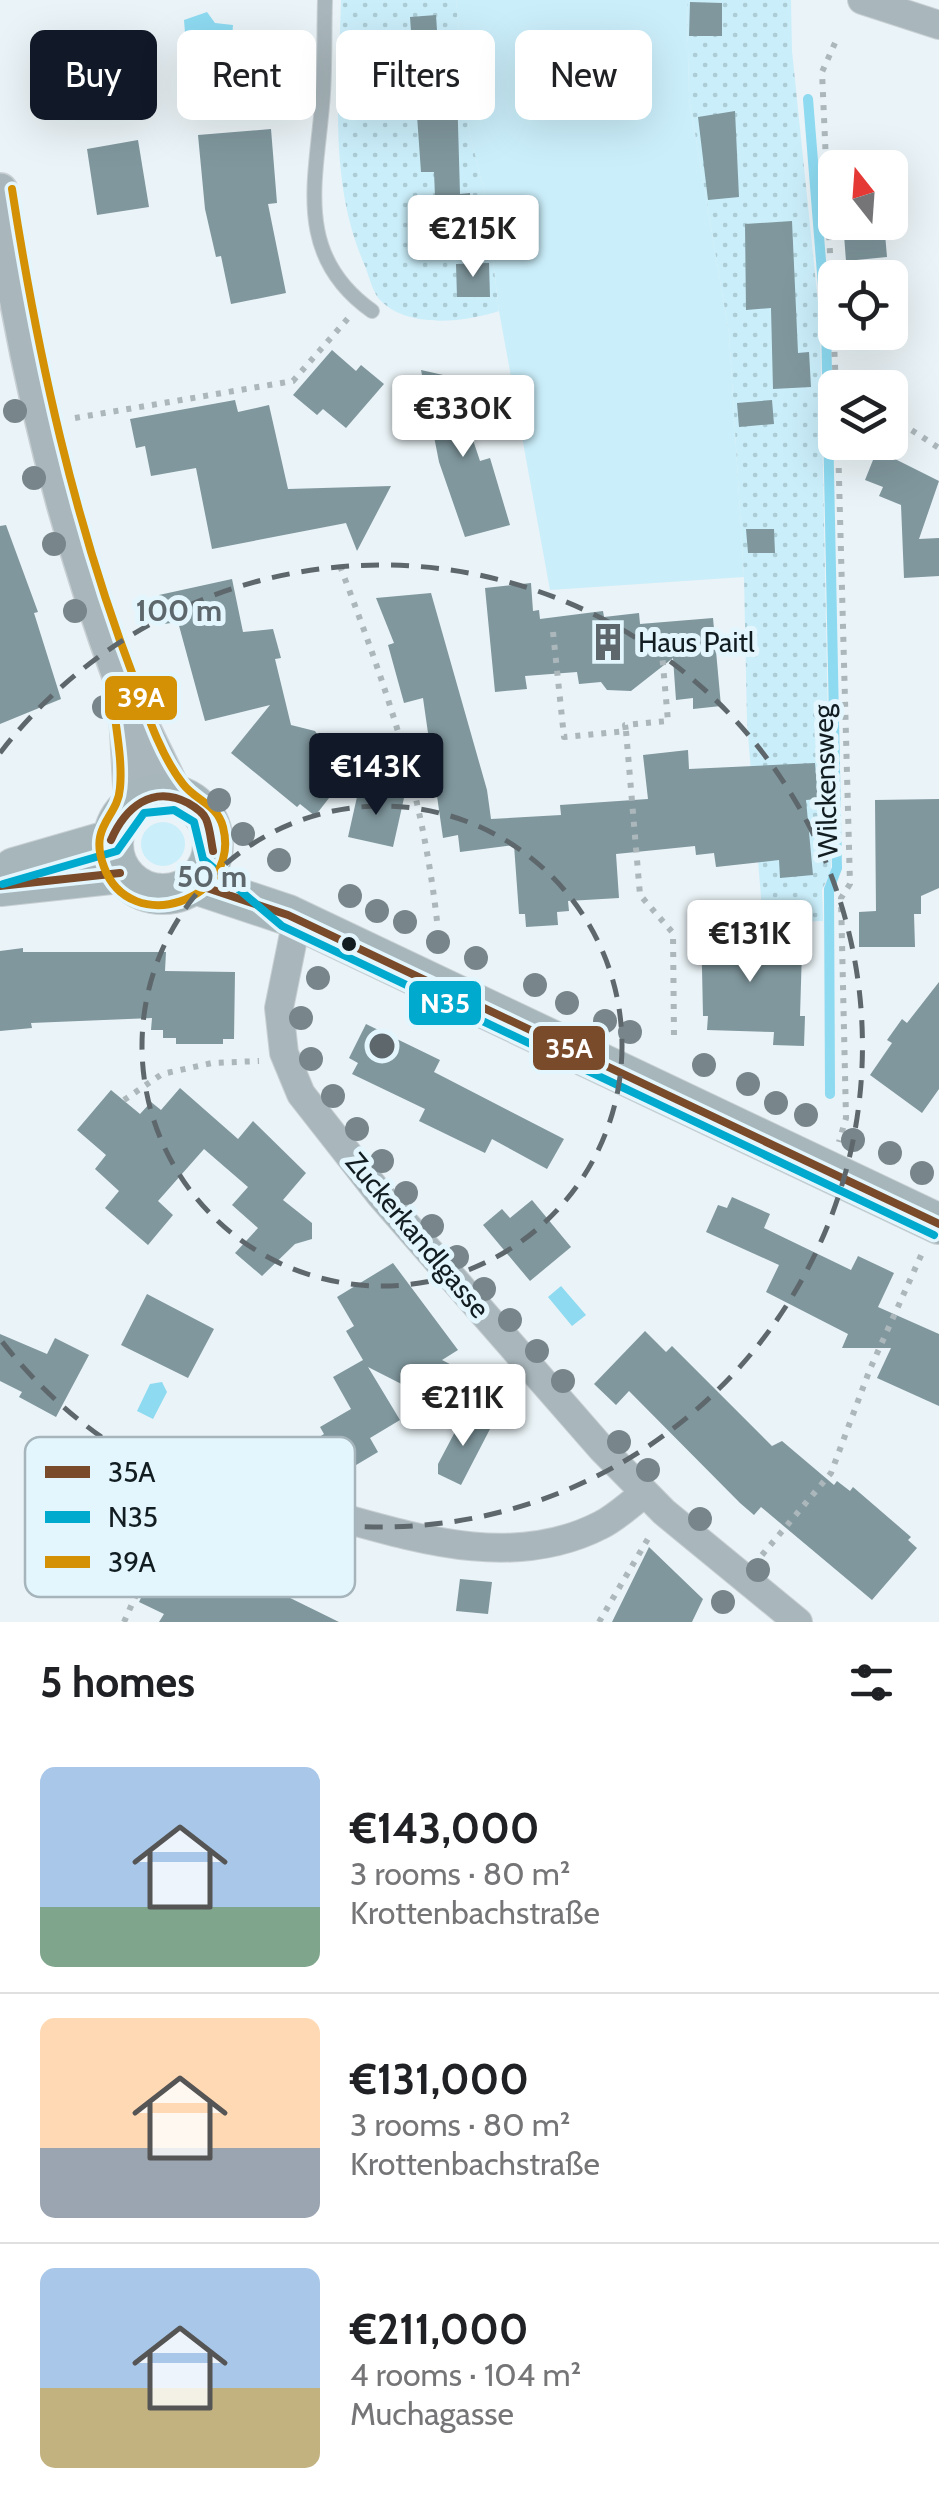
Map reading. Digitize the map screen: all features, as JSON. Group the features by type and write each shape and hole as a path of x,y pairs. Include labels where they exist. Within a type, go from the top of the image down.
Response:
{"main road":[{"path":"152,794 174,794 205,815 204,868 176,893 155,894 135,887 116,856 118,820 132,804 152,794"},
{"path":"0,872 116,856"},
{"path":"0,886 116,856"},
{"path":"204,868 293,917 937,1223"}],"street":[{"path":"862,0 939,24"},
{"path":"0,191 22,332 44,421 124,688 174,794"},
{"path":"124,688 133,757 132,804"},
{"name":"Zuckerkandlgasse","path":"293,917 279,1008 284,1053 301,1094 381,1196 654,1502 798,1622"},
{"path":"355,1520 446,1543 522,1549 560,1542 654,1502"}],"lane":[{"path":"325,0 323,95 312,175 313,208 338,279 367,307"}],"path":[{"path":"835,42 822,72 835,370"},
{"path":"44,421 293,382 367,307"},
{"path":"908,428 939,448"},
{"name":"Wilckensweg","path":"830,1172 846,1118 840,898 850,884 838,460"},
{"path":"340,566 410,764 428,836 437,921"},
{"path":"660,631 668,721 625,725 640,895 674,934 674,1036"},
{"path":"553,632 564,737 626,731"},
{"path":"124,1100 162,1074 212,1063 255,1062 284,1053"},
{"path":"746,1576 831,1473 870,1369 937,1223"},
{"path":"599,1622 654,1502"},
{"path":"124,1622 135,1597"}],"shaded area":[{"path":"341,0 456,0 459,30 340,30"},
{"path":"456,0 687,0 689,98 729,333 744,577 550,590 499,311 485,194 468,120 495,120 495,30 459,30"},
{"path":"687,0 791,0 792,51 821,350 818,460 823,460 831,871 822,890 823,921 763,923 747,722 744,577 729,333 689,98"},
{"path":"338,120 468,120 485,194 499,311 438,321 407,316 381,301 353,234 345,202"},
{"path":"163,822 179,828 185,844 179,860 163,866 147,860 141,844 147,828"}],"water":[{"path":"207,12 215,23 233,25 233,30 185,30 184,20"},
{"path":"561,1286 586,1315 572,1326 548,1297"},
{"path":"162,1382 167,1392 153,1419 137,1411 150,1384"}],"building":[{"path":"690,2 722,3 722,36 689,36"},
{"path":"436,15 437,30 411,30 410,17"},
{"path":"735,111 739,197 708,200 698,117"},
{"path":"417,120 458,120 460,194 470,193 471,220 436,221 434,172 421,172"},
{"path":"271,129 277,203 268,204 286,293 231,304 221,256 216,257 205,209 198,135"},
{"path":"138,140 149,207 97,215 87,149"},
{"path":"792,221 798,353 809,352 811,387 773,389 771,308 746,310 745,224"},
{"path":"844,240 886,240 887,257 846,260"},
{"path":"489,263 490,297 457,297 456,264"},
{"path":"332,350 356,371 361,365 384,384 346,428 323,409 317,415 293,395"},
{"path":"421,370 452,377 480,461 490,458 510,525 465,537 439,462"},
{"path":"235,400 238,412 269,405 288,489 391,486 357,551 346,523 212,549 196,468 151,476 145,446 136,448 130,419"},
{"path":"772,400 774,424 739,427 737,403"},
{"path":"873,460 897,460 939,481 919,539 939,538 939,576 904,578 901,505 879,496 883,487 865,480"},
{"path":"6,525 38,612 34,613 61,699 0,724 0,526"},
{"path":"746,529 774,529 775,553 748,553"},
{"path":"232,579 243,632 273,629 281,658 275,659 291,725 315,731 332,755 326,763 333,769 324,780 340,784 315,816 300,804 297,807 231,753 270,705 205,721 178,622 164,624 159,595"},
{"path":"531,583 533,611 539,610 540,619 603,611 604,617 639,613 640,624 713,618 721,706 693,709 693,698 676,700 673,658 631,691 607,690 601,682 579,684 577,672 525,676 527,689 495,692 485,588"},
{"path":"431,593 487,790 491,819 561,815 560,805 648,799 643,755 688,750 689,769 815,763 818,799 806,800 813,875 780,878 779,860 716,867 714,853 696,855 695,846 616,854 619,898 568,901 569,911 557,912 558,925 526,927 525,914 519,914 514,845 460,852 458,835 443,838 423,698 404,703 388,645 394,643 376,598"},
{"path":"359,788 404,798 393,847 348,837"},
{"path":"939,799 939,888 921,896 921,914 914,914 915,947 859,947 859,912 876,911 875,800"},
{"path":"701,920 740,921 740,931 755,932 755,949 802,950 800,1016 805,1016 804,1046 773,1045 774,1032 707,1030 708,1016 703,1016"},
{"path":"23,948 23,952 166,952 165,971 235,972 234,1039 223,1039 223,1044 176,1044 176,1038 163,1038 163,1030 151,1030 152,1018 31,1023 32,1028 0,1031 0,951"},
{"path":"939,982 939,1089 922,1113 870,1075 892,1043 887,1040 902,1019 907,1023"},
{"path":"366,1024 440,1060 434,1072 564,1139 547,1169 492,1139 485,1153 419,1121 425,1109 352,1074 358,1063 349,1058"},
{"path":"180,1088 238,1139 253,1121 306,1173 283,1200 312,1223 312,1239 295,1244 262,1276 235,1253 258,1228 232,1205 248,1187 204,1149 158,1201 173,1215 148,1245 105,1208 119,1191 95,1169 106,1155 77,1130 111,1090 140,1114 151,1102 161,1110"},
{"path":"732,1197 770,1214 764,1228 851,1270 858,1256 894,1273 878,1307 939,1334 939,1406 877,1378 891,1348 842,1348 848,1334 766,1292 779,1265 706,1232 718,1205 727,1208"},
{"path":"532,1200 571,1247 530,1281 483,1225 502,1209 510,1218"},
{"path":"393,1263 458,1350 442,1360 473,1376 433,1400 368,1367 400,1420 370,1438 378,1452 355,1466 355,1437 319,1437 324,1434 320,1427 351,1409 333,1377 363,1360 346,1331 354,1326 337,1297"},
{"path":"147,1294 214,1329 188,1378 121,1345"},
{"path":"645,1331 666,1352 672,1346 772,1446 782,1441 834,1485 837,1481 850,1491 853,1487 911,1537 908,1540 917,1548 872,1600 761,1507 754,1515 740,1503 629,1391 616,1405 594,1384"},
{"path":"0,1334 47,1354 55,1338 89,1355 56,1417 19,1397 22,1392 0,1381"},
{"path":"466,1411 490,1429 461,1485 438,1474 438,1464"},
{"path":"649,1547 703,1599 692,1622 612,1622"},
{"path":"460,1579 492,1582 488,1614 456,1611"},
{"path":"141,1597 288,1597 339,1622 159,1622 164,1614 139,1602"}],"waterway":[{"path":"808,99 826,323 837,868 829,889 830,1094"}],"transit line":[{"name":"39A","path":"12,189 60,438 113,621 168,761 188,790 216,813 223,827 224,853 216,874 201,891 180,901 158,905 136,901 117,889 104,867 99,841 118,798 121,776 112,690"},
{"name":"35A","path":"111,840 132,809 163,796 188,803 203,814 213,851"},
{"name":"N35","path":"3,884 117,851 144,813 174,810 194,822 203,859 282,926 934,1235"},
{"name":"35A","path":"0,886 120,873"},
{"name":"35A","path":"195,884 288,915 939,1224"}],"place":[{"name":"Haus Paitl","path":"608,642"}]}
